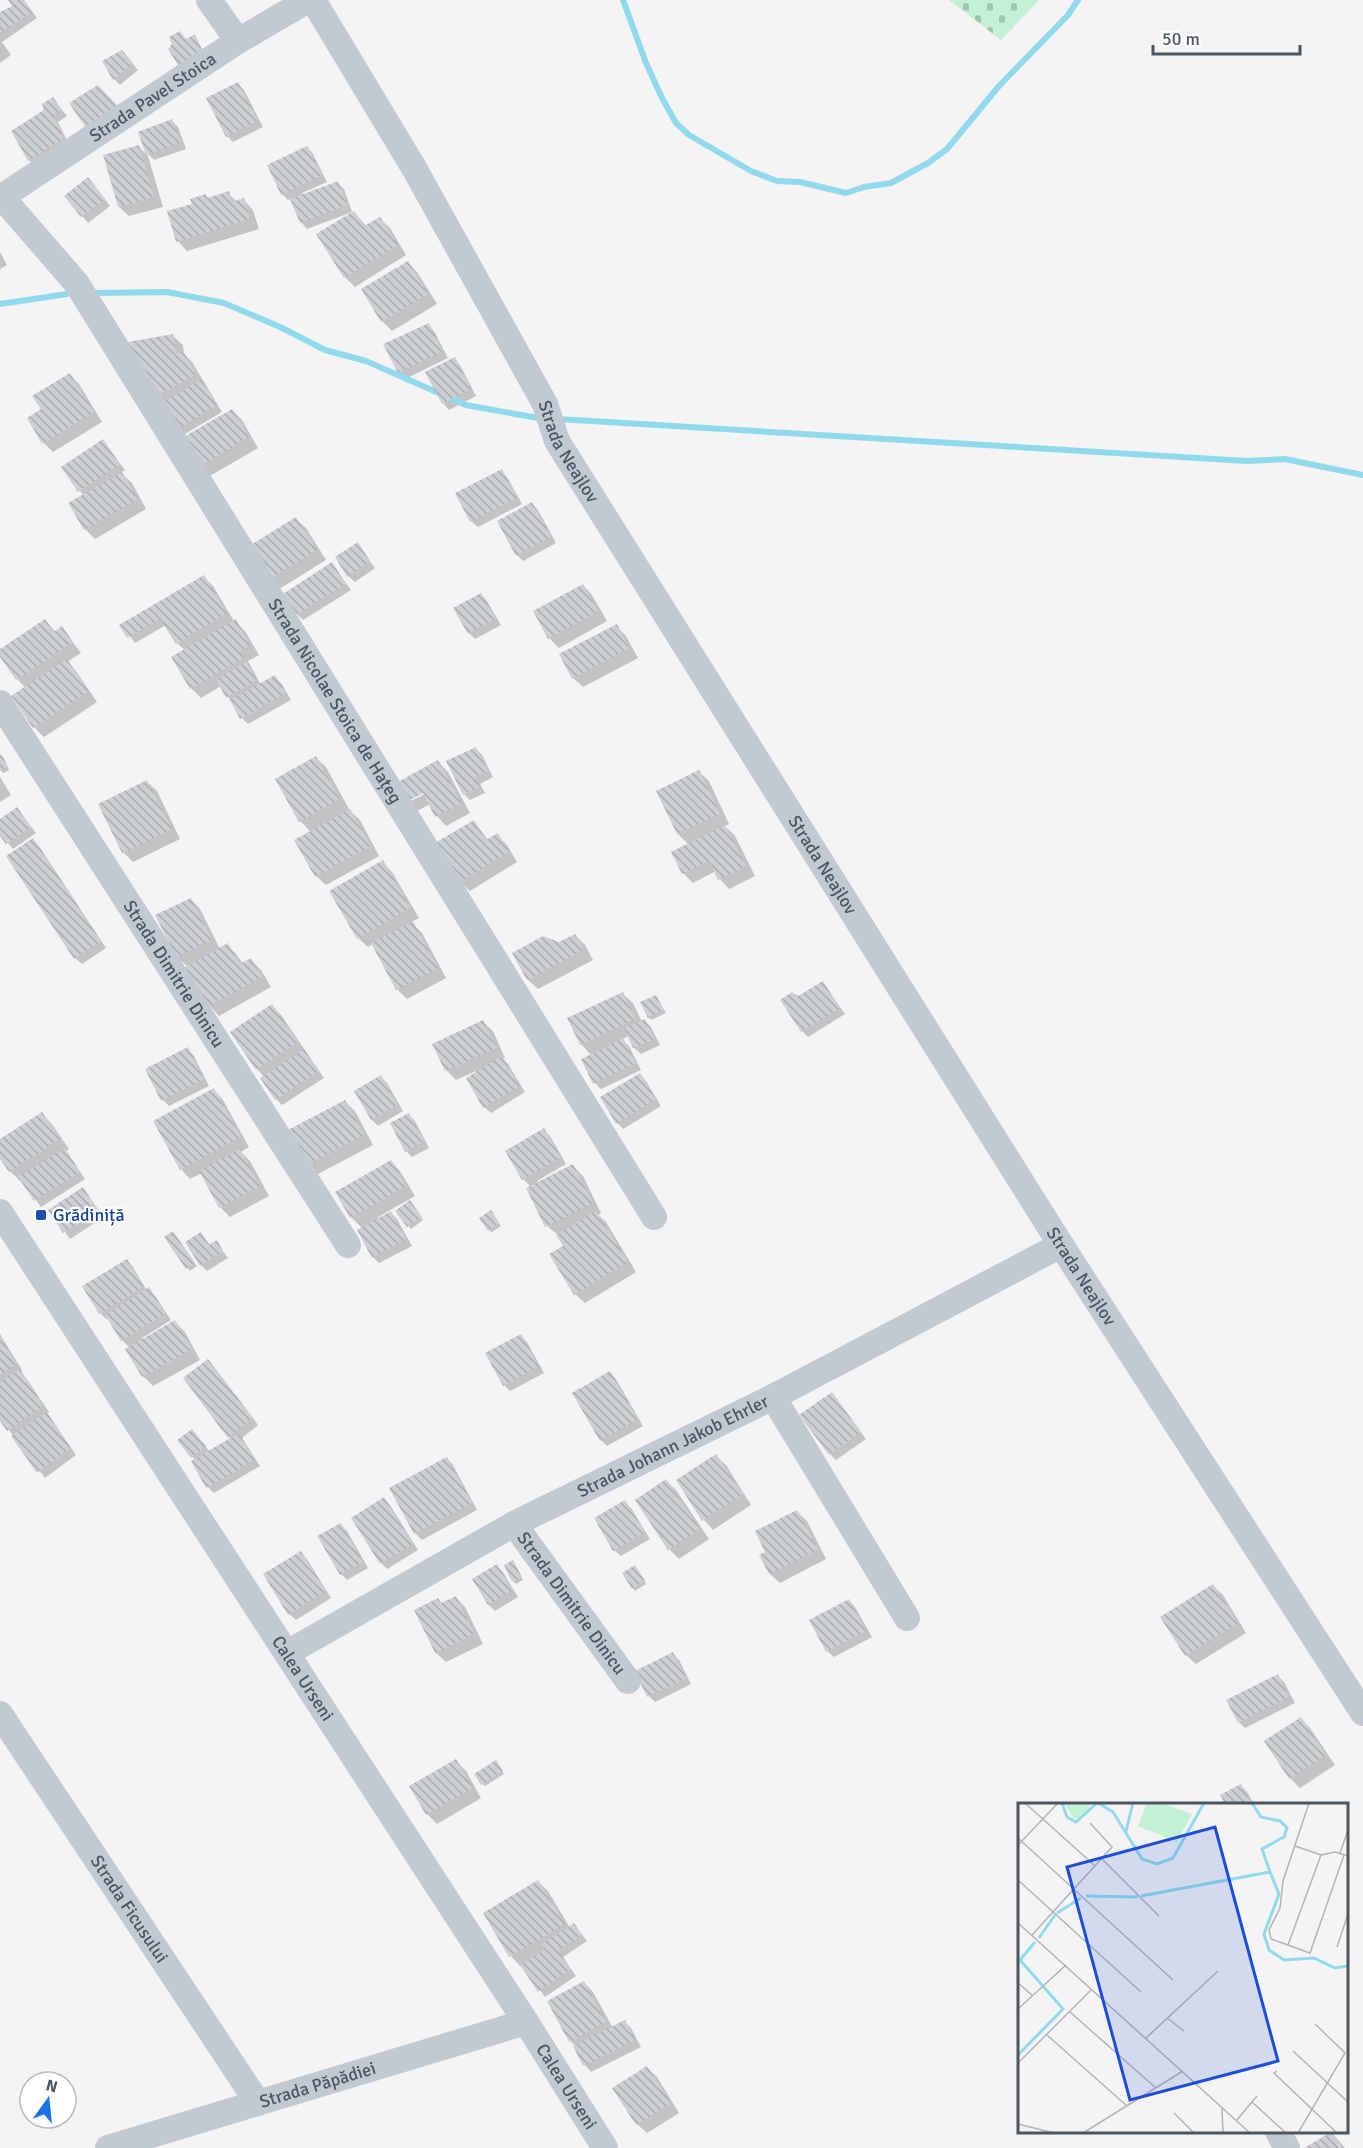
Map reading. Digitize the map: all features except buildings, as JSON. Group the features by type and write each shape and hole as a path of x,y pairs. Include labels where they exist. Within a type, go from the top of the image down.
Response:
{"street":[{"path":"209,0 238,40"},
{"name":"Strada Pavel Stoica","path":"0,197 238,40 308,0"},
{"name":"Strada Neajlov","path":"313,0 420,178 545,404 557,441 1061,1245 1363,1713"},
{"name":"Strada Nicolae Stoica de Hațeg","path":"0,197 77,284 654,1217"},
{"name":"Strada Dimitrie Dinicu","path":"0,703 348,1245"},
{"name":"Calea Urseni","path":"0,1212 526,2022 605,2148"},
{"name":"Strada Johann Jakob Ehrler","path":"287,1653 514,1524 773,1397 1061,1245"},
{"path":"773,1397 907,1618"},
{"name":"Strada Dimitrie Dinicu","path":"514,1524 628,1681"},
{"name":"Strada Ficusului","path":"0,1714 258,2103"},
{"name":"Strada Păpădiei","path":"108,2148 526,2022"},
{"path":"1279,2133 1287,2148"}],"green space":[{"path":"949,0 1039,0 1001,40"}],"waterway":[{"path":"623,0 646,63 662,98 676,123 689,135 751,171 777,181 800,182 846,193 864,187 891,183 928,163 947,149 999,86 1068,15 1078,0"},
{"path":"96,293 167,292 224,303 280,327 325,350 366,361 466,405 538,418"},
{"path":"0,304 67,294"},
{"path":"558,419 1247,461 1285,459 1363,475"}],"place":[{"name":"Grădiniță","path":"41,1215"}]}
